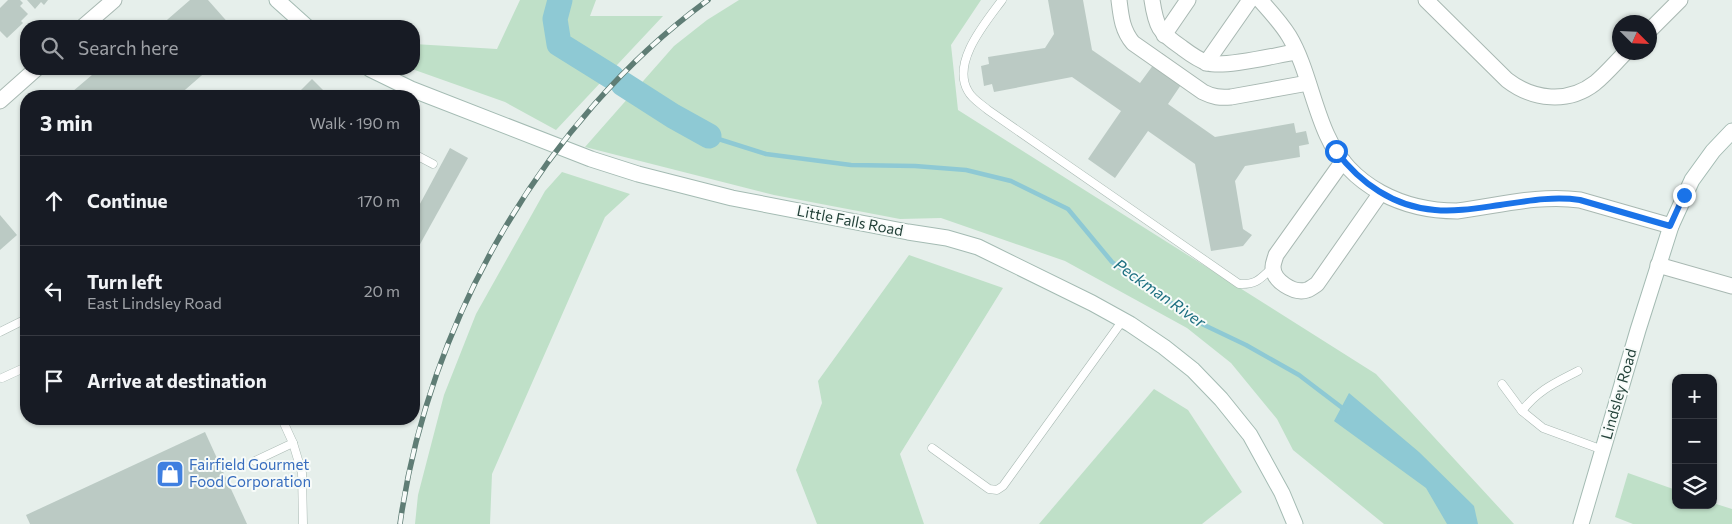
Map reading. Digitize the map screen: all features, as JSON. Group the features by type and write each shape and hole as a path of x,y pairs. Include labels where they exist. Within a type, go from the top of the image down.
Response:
{"street":[{"path":"91,20 114,0"},
{"path":"277,0 299,20"},
{"path":"1119,0 1126,35 1203,92 1212,96 1231,97 1308,83"},
{"path":"1152,0 1156,21 1164,35 1206,63 1222,64 1296,52"},
{"path":"1164,35 1188,0"},
{"path":"1206,63 1250,0"},
{"path":"1260,0 1288,36 1296,52 1327,136 1343,161 1362,180 1380,194 1418,207 1446,211 1542,199 1568,198 1670,226"},
{"path":"1426,0 1507,80 1537,95 1559,97 1578,92 1595,82 1618,60"},
{"path":"1657,23 1680,0"},
{"path":"0,101 29,75"},
{"name":"Little Falls Road","path":"380,75 405,90"},
{"name":"Little Falls Road","path":"420,97 591,159 638,174 732,198 947,238 978,248 1092,303 1164,347 1193,370 1221,399 1250,435 1282,493 1295,524"},
{"name":"Lindsley Road","path":"1581,524 1670,226 1692,180 1714,151 1732,132"},
{"path":"1343,161 1276,255 1273,266 1280,282 1301,291 1312,288 1325,274 1380,194"},
{"path":"1658,264 1732,286"}],"lane":[{"path":"1002,0 981,29 966,59 964,83 971,96 988,110 1239,284 1256,282 1273,266"},
{"path":"420,157 433,164"},
{"path":"932,448 989,489 997,490 1003,486 1122,320"},
{"path":"0,332 20,322"},
{"path":"2,378 20,370"},
{"path":"1522,411 1532,398 1549,386 1578,371"},
{"path":"1502,384 1522,411 1543,428 1603,450"},
{"path":"285,425 293,443 302,473 303,524"},
{"path":"255,460 293,443"}],"green space":[{"path":"520,0 596,0 590,16 663,16 556,130 505,102 420,72 420,44 497,49"},
{"path":"739,0 981,0 951,45 958,110 1376,374 1514,524 1384,524 1293,450 1277,419 1231,363 1187,328 1065,261 941,218 900,219 774,195 585,147 674,46 707,20"},
{"path":"562,172 630,194 605,217 492,474 490,524 415,524 418,495 444,395 476,314 545,191"},
{"path":"909,255 1003,288 900,454 924,524 817,524 796,470 822,403 818,381"},
{"path":"1154,389 1188,410 1242,492 1202,524 1039,524"},
{"path":"1628,473 1672,489 1672,509 1717,509 1717,504 1732,509 1732,524 1633,524 1615,517"}],"water":[{"path":"1349,393 1419,452 1474,506 1478,524 1447,524 1426,488 1334,421"}],"building":[{"path":"8,0 20,0 23,3 20,6 28,14 20,20 20,26 7,38 0,31 0,8"},
{"path":"27,0 48,0 44,5 41,2 35,9"},
{"path":"190,0 208,0 226,20 167,20"},
{"path":"1048,0 1083,0 1092,50 1140,83 1162,53 1189,73 1168,104 1215,137 1294,123 1296,133 1306,131 1309,144 1299,146 1300,157 1245,166 1235,181 1243,229 1252,235 1243,246 1211,251 1195,164 1148,131 1115,178 1088,159 1121,111 1072,77 994,92 992,84 984,86 981,66 989,64 988,57 1045,48 1054,34"},
{"path":"92,75 202,75 185,90 74,90"},
{"path":"312,79 323,90 301,90"},
{"path":"450,148 468,158 420,244 420,204"},
{"path":"0,215 17,235 0,250"},
{"name":"Fairfield Gourmet Food Corporation","path":"205,432 247,524 30,524 26,515"}],"waterway":[{"name":"Peckman River","path":"560,0 555,19 559,44 612,77"},
{"name":"Peckman River","path":"623,84 673,116 709,136"},
{"name":"Peckman River","path":"709,136 766,154 851,165 915,166 966,170 1011,181 1068,209 1112,262 1202,324 1246,345 1299,375 1345,410"}],"railway":[{"path":"400,524 415,448 437,374 466,301 503,232 545,166 594,105 649,49 708,0"}],"place":[{"name":"Fairfield Gourmet Food Corporation","path":"170,474"}],"route":[{"path":"1336,151 1362,180 1380,194 1418,207 1434,210 1458,211 1542,199 1568,198 1670,226 1684,195"}]}
